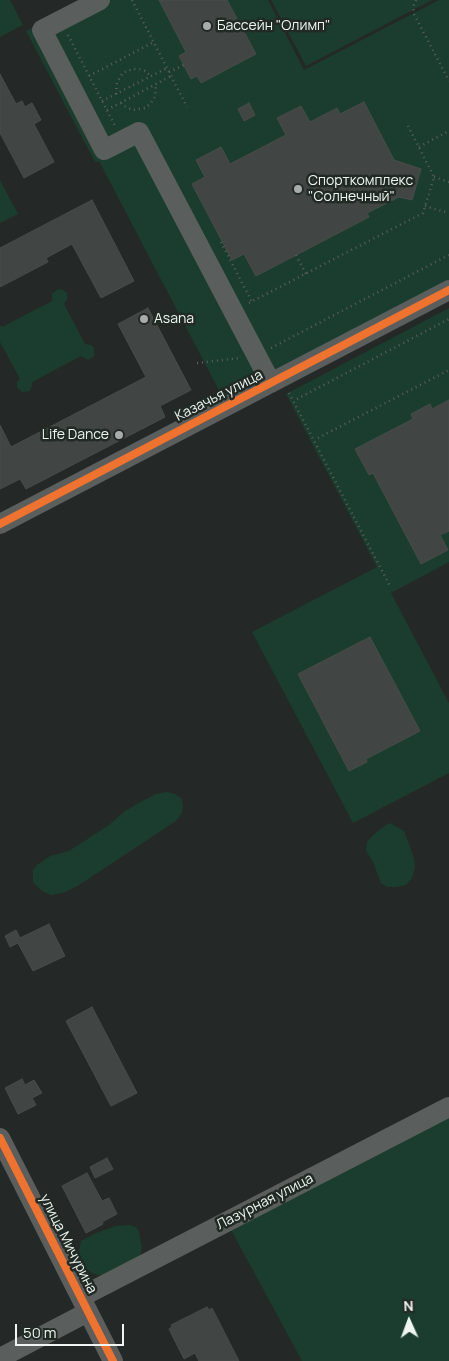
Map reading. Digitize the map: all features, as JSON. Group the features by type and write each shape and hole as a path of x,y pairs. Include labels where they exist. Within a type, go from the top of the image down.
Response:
{"street":[{"path":"100,0 42,30 104,150 139,132 256,355 276,380"},
{"name":"Казачья улица","path":"0,524 449,290"},
{"name":"Лазурная улица","path":"0,1358 85,1305 449,1107"},
{"name":"улица Мичурина","path":"0,1138 113,1361"}],"path":[{"path":"132,0 187,107"},
{"path":"416,0 413,7 414,14 449,81"},
{"path":"60,21 123,140"},
{"path":"89,76 154,42"},
{"path":"169,72 184,65"},
{"path":"102,101 167,68"},
{"path":"116,94 117,82 120,76 127,71 139,69 152,76"},
{"path":"107,110 171,76"},
{"path":"120,103 133,110 145,108 155,97 156,84"},
{"path":"408,126 434,177 449,182"},
{"path":"418,147 449,131"},
{"path":"233,311 423,213 434,177"},
{"path":"425,206 449,213"},
{"path":"221,242 252,302"},
{"path":"296,255 306,274"},
{"path":"197,363 256,355 449,255"},
{"path":"297,399 449,319"},
{"path":"318,438 449,370"},
{"path":"276,380 390,586"}],"green space":[{"path":"0,0 10,0 23,25 0,37"},
{"path":"87,0 268,0 304,70 439,0 449,0 449,280 223,398 99,161 95,162 26,31"},
{"path":"271,0 432,0 306,66"},
{"path":"0,180 18,214 0,223"},
{"path":"58,289 67,293 67,299 64,304 85,344 91,345 94,348 94,356 88,360 81,356 32,382 30,391 22,392 17,387 17,382 20,379 0,342 0,325 2,327 52,301 52,294"},
{"path":"449,308 449,562 391,593 449,703 449,773 353,823 252,632 377,567 286,394"},
{"path":"167,792 175,794 182,799 182,813 176,821 76,887 63,893 51,895 42,891 33,882 33,870 50,856 69,851 109,825 125,811 156,794"},
{"path":"390,823 404,831 414,858 415,868 412,878 406,885 396,887 387,887 381,883 373,862 366,851 367,842 372,836"},
{"path":"449,1117 449,1361 302,1361 230,1228"},
{"path":"129,1225 136,1227 139,1232 142,1249 139,1258 101,1276 85,1268 79,1251 81,1241 116,1226"}],"building":[{"name":"Бассейн \"Олимп\"","path":"159,0 227,0 256,54 201,83 197,76 191,79 179,56 186,52"},
{"path":"0,74 16,104 22,101 25,107 32,103 41,120 34,124 54,162 24,178 0,133"},
{"path":"364,102 394,160 421,169 412,200 399,197 367,213 369,217 256,276 244,254 232,260 192,184 205,177 196,160 221,147 230,164 286,135 277,118 301,106 310,122 337,108 340,114"},
{"path":"249,103 255,115 244,121 238,109"},
{"path":"92,200 134,281 101,298 72,244 46,258 48,262 0,287 0,248"},
{"path":"148,308 191,390 160,406 165,417 26,489 20,479 0,489 0,425 11,447 146,377 118,324"},
{"path":"449,400 449,531 440,535 448,550 421,564 373,473 369,475 355,449 413,419 411,414 430,404 432,409"},
{"path":"370,637 420,731 366,759 367,762 349,771 298,674"},
{"path":"49,924 65,956 33,971 18,943 10,947 5,936 16,930 20,938"},
{"path":"92,1007 137,1093 111,1106 66,1021"},
{"path":"22,1079 25,1085 34,1080 42,1093 32,1098 36,1105 18,1114 5,1088"},
{"path":"107,1158 113,1169 95,1178 90,1167"},
{"path":"87,1173 102,1201 109,1198 117,1214 86,1233 62,1186"},
{"path":"207,1307 209,1310 212,1308 239,1361 199,1361 195,1353 184,1359 169,1329 172,1327 171,1325"}],"cycle path":[{"path":"0,524 449,290"},
{"path":"0,1138 113,1361"}],"place":[{"name":"Бассейн \"Олимп\"","path":"207,26"},
{"name":"Спорткомплекс \"Солнечный\"","path":"298,189"},
{"name":"Asana","path":"144,319"},
{"name":"Life Dance","path":"119,435"}]}
